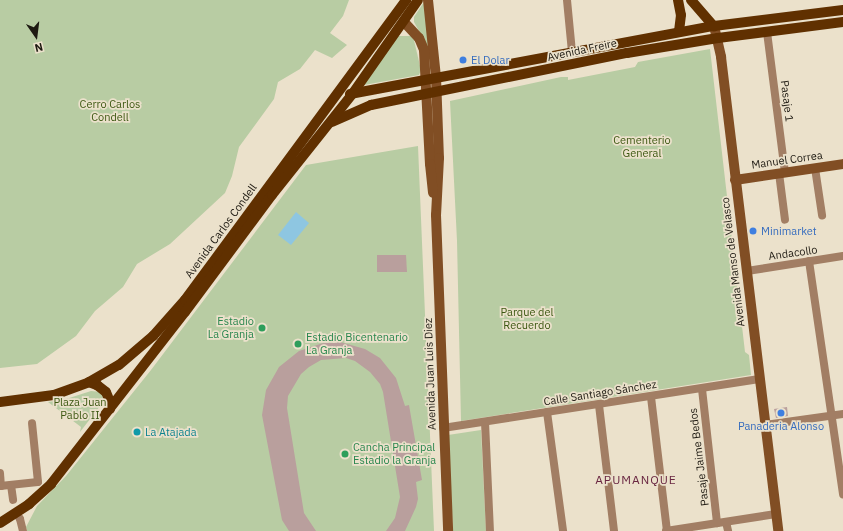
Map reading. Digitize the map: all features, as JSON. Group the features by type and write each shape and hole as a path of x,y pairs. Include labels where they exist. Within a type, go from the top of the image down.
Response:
{"main road":[{"name":"Avenida Carlos Condell","path":"0,523 16,513 51,484 167,336 272,195 353,93 418,0"},
{"path":"678,0 681,16 679,32"},
{"name":"Avenida Manso de Velasco","path":"690,0 714,26"},
{"name":"Avenida Carlos Condell","path":"0,402 54,395 89,382 105,374 131,355 153,336 177,309 405,2"},
{"path":"404,22 405,2"},
{"name":"Avenida Freire","path":"333,100 353,93 679,32 714,26 843,10"},
{"name":"Avenida Freire","path":"330,123 371,105 627,53 718,38 843,22"},
{"path":"89,382 97,385 106,392 110,402 110,409"}],"street":[{"name":"Avenida Juan Luis Diez","path":"428,0 431,78 439,158 436,215 448,531"},
{"path":"567,0 572,52"},
{"name":"Avenida Juan Luis Diez","path":"404,22 419,38 423,45 431,78"},
{"name":"Avenida Manso de Velasco","path":"714,26 718,38 778,531"},
{"name":"Pasaje 1","path":"767,32 782,173 785,220"},
{"name":"Manuel Correa","path":"735,180 843,164"},
{"path":"815,168 822,215"},
{"name":"Andacollo","path":"746,271 843,256"},
{"path":"809,261 843,495"},
{"name":"Calle Santiago Sánchez","path":"444,428 759,379"},
{"name":"Pasaje Jaime Bedos","path":"702,389 717,523"},
{"path":"651,397 666,531 683,530 776,514"},
{"path":"599,405 614,531"},
{"path":"548,412 563,531"},
{"path":"765,425 843,414"},
{"path":"485,422 490,531"},
{"path":"0,473 1,486 38,482 32,423"},
{"path":"11,485 12,500"},
{"path":"16,513 20,519 22,531"},
{"path":"726,522 728,531"}],"green space":[{"name":"Cerro Carlos Condell","path":"0,0 349,0 343,16 330,33 347,45 332,58 315,50 300,69 278,82 274,99 239,147 232,176 225,193 170,244 137,264 123,287 95,311 76,336 37,364 0,368"},
{"path":"424,2 431,53 414,22 414,17"},
{"path":"398,36 413,36 421,70 419,75 364,85"},
{"name":"Cementerio General","path":"710,49 745,352 749,355 751,375 461,421 457,241 450,101 561,77 568,77 568,80 635,67 638,62"},
{"name":"Estadio Bicentenario La Granja","path":"418,146 434,531 27,531 26,527 37,506 66,476 151,370 306,165"},
{"name":"Plaza Juan Pablo II","path":"91,391 101,392 104,401 80,432 81,427 48,402 63,400"},
{"path":"481,430 486,531 453,531 448,435"}],"water":[{"path":"296,212 309,223 291,245 278,235"}],"building":[{"path":"377,255 406,255 407,272 377,272"},
{"path":"340,342 365,349 380,358 396,378 405,406 409,405 422,480 416,482 418,499 405,531 386,531 395,518 400,497 383,392 380,384 370,372 355,361 346,358 321,360 309,367 301,374 288,396 287,408 304,513 316,531 289,531 282,520 262,415 266,390 279,367 299,351 323,343"},
{"name":"Panaderia Alonso","path":"787,407 788,416 776,418 774,409"}],"place":[{"name":"El Dolar","path":"463,60"},
{"name":"Minimarket","path":"753,231"},
{"name":"Estadio La Granja","path":"262,328"},
{"name":"Estadio Bicentenario La Granja","path":"298,344"},
{"name":"Panaderia Alonso","path":"781,413"},
{"name":"La Atajada","path":"137,432"},
{"name":"Cancha Principal Estadio la Granja","path":"345,454"}],"district":[{"name":"APUMANQUE","path":"636,480"}],"park label":[{"name":"Parque del Recuerdo","path":"527,319"}]}
